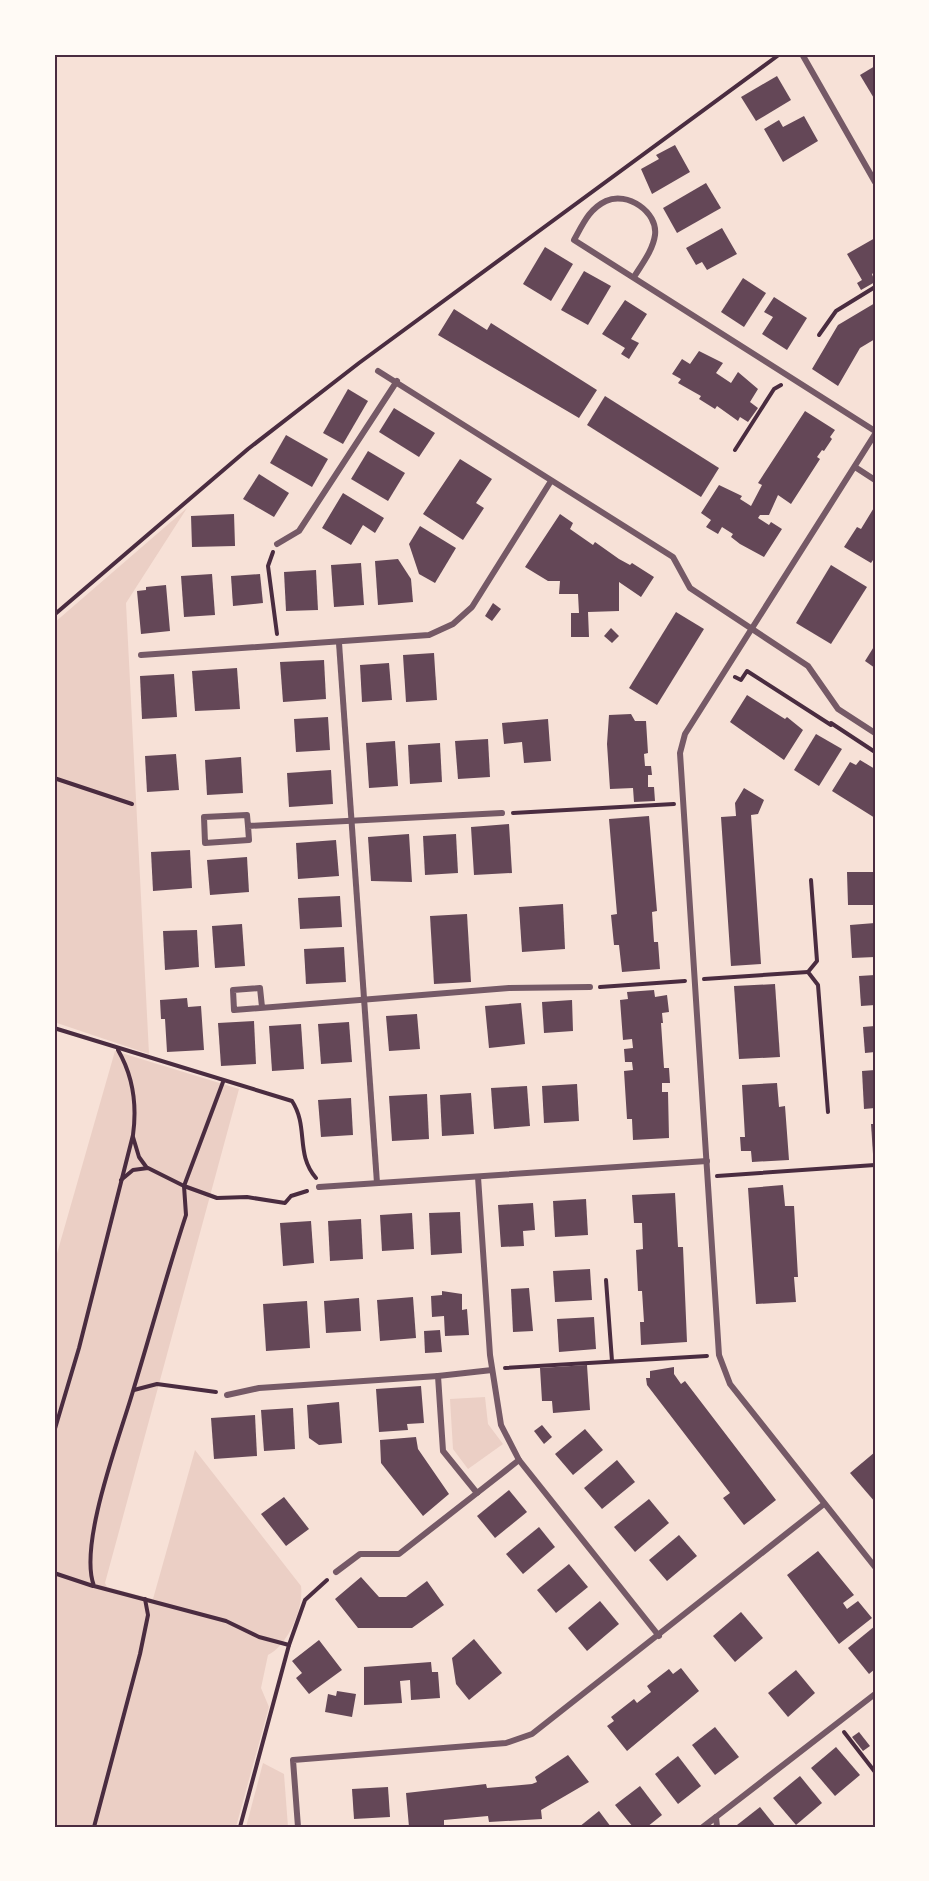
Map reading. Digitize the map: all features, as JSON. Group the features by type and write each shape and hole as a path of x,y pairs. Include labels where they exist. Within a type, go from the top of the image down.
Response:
{"street":[{"path":"802,54 875,182"},
{"path":"634,277 649,253 655,234 651,215 630,200 608,200 588,214 574,240 875,432 685,734 680,753 719,1355 730,1384 875,1567"},
{"path":"378,371 674,557 690,588 808,666 838,709 875,733"},
{"path":"277,544 299,531 397,381"},
{"path":"855,467 875,480"},
{"path":"141,655 429,635 453,624 472,607 551,480"},
{"path":"339,643 366,1000 377,1183"},
{"path":"248,826 502,813"},
{"path":"248,815 248,826 249,840 205,843 204,818 248,815"},
{"path":"262,1007 260,988 233,990 234,1010 509,988 590,987"},
{"path":"319,1187 707,1161"},
{"path":"478,1177 492,1370 501,1425 519,1460 658,1636"},
{"path":"227,1395 259,1388 438,1376 492,1370"},
{"path":"438,1376 443,1451 477,1493"},
{"path":"336,1572 360,1554 399,1554 519,1460"},
{"path":"298,1827 292,1760 506,1743 532,1734 824,1504"},
{"path":"703,1827 875,1694"},
{"path":"716,1817 717,1827"}],"path":[{"path":"54,615 249,449 359,363 780,54"},
{"path":"566,210 570,216"},
{"path":"819,335 836,310 875,287"},
{"path":"735,450 774,389 781,385 787,377"},
{"path":"277,544 268,566 278,646"},
{"path":"725,670 741,680 747,672 831,725"},
{"path":"54,778 132,804"},
{"path":"502,813 683,804"},
{"path":"811,880 817,961 808,972 818,985 828,1112"},
{"path":"54,1028 118,1050 292,1101 299,1112 306,1168 315,1177 319,1187 291,1196 285,1203 248,1197 218,1198 184,1186 148,1168 139,1157 133,1135"},
{"path":"54,1432 79,1348 133,1135 136,1115 133,1095 125,1063 118,1050"},
{"path":"94,1586 89,1562 104,1487 186,1215 184,1186 223,1082"},
{"path":"708,1177 875,1165"},
{"path":"121,1180 133,1170 148,1168"},
{"path":"606,1280 612,1361"},
{"path":"492,1370 719,1355"},
{"path":"134,1390 157,1384 227,1395"},
{"path":"240,1827 289,1645 305,1600 336,1572"},
{"path":"54,1573 226,1621 259,1637 289,1645"},
{"path":"94,1827 124,1707 140,1654 148,1615 145,1599"},
{"path":"837,1724 875,1772"}],"shaded area":[{"path":"187,508 126,603 149,1054 54,1022 54,623"},
{"path":"115,1051 239,1089 105,1583 107,1587 153,1599 195,1450 301,1586 300,1605 293,1625 282,1643 268,1655 261,1688 269,1707 236,1827 54,1827 54,1264"},
{"path":"485,1397 488,1424 503,1444 468,1469 453,1449 450,1399"},
{"path":"263,1763 284,1774 288,1827 246,1827"}],"building":[{"path":"875,66 875,100 860,75"},
{"path":"777,76 791,100 756,121 741,97"},
{"path":"804,116 818,141 783,162 764,129 779,120 783,127"},
{"path":"675,145 690,172 652,194 641,169 659,159 656,155"},
{"path":"706,183 721,208 677,233 663,208"},
{"path":"722,228 737,254 707,270 702,262 696,265 686,248"},
{"path":"875,238 875,272 872,274 875,282 861,290 857,283 862,280 847,254"},
{"path":"545,247 573,264 551,301 523,284"},
{"path":"584,271 611,286 588,325 561,310"},
{"path":"743,278 766,293 744,327 721,312"},
{"path":"774,297 807,318 787,350 762,334 773,317 764,312"},
{"path":"625,300 647,314 631,339 639,343 629,359 621,354 625,348 602,334"},
{"path":"875,303 875,339 860,348 838,386 812,369 838,325"},
{"path":"454,309 487,330 491,323 597,390 579,418 438,335"},
{"path":"699,351 723,363 716,373 731,383 738,372 758,389 750,402 758,408 748,422 740,417 738,421 717,406 715,409 699,399 701,396 678,383 681,379 672,374 682,359 690,364"},
{"path":"348,389 368,401 343,444 323,433"},
{"path":"605,396 719,468 701,497 587,425"},
{"path":"394,408 435,433 419,457 379,432"},
{"path":"805,411 835,430 830,437 832,439 817,457 820,459 791,504 778,495 769,515 760,515 758,518 782,529 764,557 740,544 731,537 733,534 722,527 718,534 706,527 711,520 701,513 719,485 742,496 740,499 751,506 762,485 758,483"},
{"path":"286,435 328,459 312,487 270,463"},
{"path":"368,451 405,473 388,501 351,479"},
{"path":"460,459 492,479 476,503 484,508 463,540 423,514"},
{"path":"259,474 289,493 274,517 243,499"},
{"path":"343,493 384,518 375,533 363,525 351,545 322,528"},
{"path":"875,506 875,557 871,563 844,547 857,527 861,529"},
{"path":"234,514 235,546 192,547 191,516"},
{"path":"560,514 573,523 570,529 593,545 595,542 619,559 630,565 632,563 654,577 641,597 619,582 619,611 588,612 589,637 571,637 571,613 579,613 578,594 559,594 560,581 548,581 525,567"},
{"path":"420,526 456,548 435,583 419,574 409,544"},
{"path":"398,559 411,579 413,602 378,605 375,561"},
{"path":"361,563 364,605 334,607 331,565"},
{"path":"831,565 867,587 831,644 796,623"},
{"path":"316,570 318,610 286,611 284,572"},
{"path":"212,574 215,615 184,617 181,576"},
{"path":"260,574 263,603 233,606 231,576"},
{"path":"166,585 170,631 141,634 137,591 146,590 146,587"},
{"path":"493,603 501,609 492,621 485,616"},
{"path":"676,612 704,629 657,705 629,688"},
{"path":"611,628 619,636 612,643 604,636"},
{"path":"875,645 875,668 865,661"},
{"path":"434,653 437,700 406,702 403,655"},
{"path":"324,660 326,699 283,702 280,662"},
{"path":"389,663 392,700 362,702 360,665"},
{"path":"237,668 240,709 195,711 192,671"},
{"path":"174,674 177,717 142,719 140,676"},
{"path":"747,695 785,719 787,717 803,730 784,760 730,722"},
{"path":"631,714 635,721 646,721 648,753 644,754 645,766 651,766 652,775 648,775 648,787 654,787 655,801 634,802 633,788 610,789 607,744 609,715"},
{"path":"328,717 330,750 296,752 294,719"},
{"path":"548,719 551,761 524,763 522,742 504,744 502,723"},
{"path":"816,734 842,749 819,786 794,770"},
{"path":"488,739 490,777 458,779 455,741"},
{"path":"395,741 398,786 369,788 366,743"},
{"path":"440,743 442,782 410,784 408,745"},
{"path":"176,754 179,790 147,792 145,756"},
{"path":"241,757 243,793 207,795 205,760"},
{"path":"860,760 875,769 875,818 832,791 850,762 856,765"},
{"path":"331,770 333,804 289,807 287,773"},
{"path":"744,788 764,800 758,814 751,815 761,964 731,966 721,817 736,816 735,803"},
{"path":"649,816 657,911 652,912 654,942 658,942 660,969 622,972 619,945 614,945 611,915 617,914 609,819"},
{"path":"509,824 512,873 474,875 471,827"},
{"path":"409,834 412,882 371,881 368,837"},
{"path":"456,834 458,873 425,875 423,836"},
{"path":"336,840 339,876 298,879 296,843"},
{"path":"190,850 192,888 153,891 151,852"},
{"path":"247,857 249,892 210,895 207,860"},
{"path":"847,872 875,872 875,905 848,905"},
{"path":"340,896 342,927 300,929 298,898"},
{"path":"563,904 565,949 522,952 519,907"},
{"path":"467,914 471,982 434,984 430,916"},
{"path":"875,923 875,957 852,958 850,925"},
{"path":"242,924 245,966 215,968 212,926"},
{"path":"197,930 199,967 165,970 163,931"},
{"path":"344,947 346,982 306,984 304,949"},
{"path":"875,975 875,1005 861,1006 859,976"},
{"path":"775,984 780,1057 739,1059 734,986"},
{"path":"654,990 655,997 667,995 669,1012 662,1013 663,1023 661,1023 664,1068 669,1068 670,1083 662,1083 662,1092 668,1092 669,1138 633,1140 632,1119 627,1119 624,1071 633,1070 632,1062 625,1062 624,1049 633,1048 632,1039 623,1040 620,1000 628,999 627,992"},
{"path":"187,998 188,1007 201,1006 204,1050 167,1052 165,1019 161,1019 160,1000"},
{"path":"572,1000 573,1031 544,1033 542,1002"},
{"path":"521,1003 525,1044 489,1048 485,1006"},
{"path":"417,1014 420,1049 389,1051 386,1016"},
{"path":"254,1021 256,1064 221,1066 218,1023"},
{"path":"349,1022 352,1062 321,1064 318,1024"},
{"path":"301,1024 304,1069 272,1071 269,1026"},
{"path":"875,1026 875,1052 865,1053 863,1027"},
{"path":"875,1070 875,1108 864,1109 862,1071"},
{"path":"777,1083 779,1107 785,1106 789,1160 752,1162 751,1151 741,1151 740,1137 745,1137 742,1085"},
{"path":"577,1084 579,1121 544,1123 542,1086"},
{"path":"527,1086 530,1126 494,1129 491,1088"},
{"path":"471,1093 474,1134 442,1136 440,1095"},
{"path":"427,1094 429,1139 392,1141 389,1096"},
{"path":"351,1098 353,1135 321,1137 318,1100"},
{"path":"871,1124 875,1124 875,1154 873,1154"},
{"path":"783,1185 785,1206 794,1206 798,1277 794,1277 796,1302 756,1304 748,1188"},
{"path":"675,1193 678,1247 683,1247 687,1342 641,1345 640,1322 644,1322 642,1291 638,1291 636,1250 643,1249 642,1223 634,1223 632,1195"},
{"path":"586,1199 588,1235 555,1237 553,1201"},
{"path":"533,1203 535,1230 523,1231 524,1246 501,1247 498,1205"},
{"path":"460,1212 462,1253 431,1255 429,1213"},
{"path":"412,1213 414,1249 382,1251 380,1215"},
{"path":"361,1219 363,1259 330,1261 328,1221"},
{"path":"311,1221 314,1263 283,1266 280,1223"},
{"path":"590,1269 592,1300 555,1302 553,1271"},
{"path":"529,1288 533,1331 513,1332 511,1289"},
{"path":"442,1291 462,1294 462,1310 467,1309 469,1335 445,1336 444,1316 432,1317 431,1296 442,1295"},
{"path":"413,1297 416,1338 380,1341 377,1300"},
{"path":"359,1298 361,1331 326,1333 324,1301"},
{"path":"307,1301 310,1348 266,1351 263,1304"},
{"path":"594,1317 596,1349 559,1352 557,1319"},
{"path":"440,1330 442,1352 425,1353 424,1331"},
{"path":"587,1365 590,1410 553,1413 552,1401 542,1401 540,1368"},
{"path":"674,1367 674,1374 681,1384 685,1381 776,1500 744,1525 723,1498 730,1493 647,1385 646,1378 650,1378 650,1371"},
{"path":"421,1386 424,1423 407,1424 408,1430 379,1432 376,1389"},
{"path":"339,1402 342,1443 319,1445 309,1438 307,1405"},
{"path":"293,1408 295,1449 264,1451 261,1410"},
{"path":"255,1415 257,1456 214,1459 211,1418"},
{"path":"542,1425 552,1437 544,1444 534,1431"},
{"path":"585,1429 603,1450 573,1475 555,1454"},
{"path":"416,1437 418,1449 449,1494 423,1516 381,1463 380,1440"},
{"path":"875,1452 875,1502 850,1473"},
{"path":"617,1460 635,1482 602,1509 584,1488"},
{"path":"509,1490 527,1512 495,1538 477,1516"},
{"path":"284,1497 309,1529 286,1546 261,1514"},
{"path":"649,1499 669,1523 635,1552 614,1527"},
{"path":"539,1527 555,1547 523,1574 506,1554"},
{"path":"679,1535 697,1556 667,1581 649,1560"},
{"path":"818,1551 854,1595 843,1603 847,1609 858,1601 872,1618 839,1644 787,1575"},
{"path":"569,1564 588,1587 556,1613 537,1590"},
{"path":"361,1577 379,1597 406,1597 427,1581 444,1605 412,1628 358,1628 335,1599"},
{"path":"600,1601 619,1624 587,1651 568,1628"},
{"path":"741,1612 763,1638 735,1662 713,1636"},
{"path":"875,1626 875,1669 869,1674 848,1648"},
{"path":"474,1639 502,1673 469,1700 456,1684 452,1658"},
{"path":"319,1640 342,1670 309,1694 296,1678 302,1673 292,1661"},
{"path":"431,1662 432,1672 438,1672 440,1698 411,1700 410,1680 400,1681 402,1703 364,1705 364,1667"},
{"path":"681,1668 699,1691 627,1751 607,1726 614,1721 611,1717 634,1699 637,1703 651,1692 647,1686 669,1669 673,1674"},
{"path":"796,1670 815,1693 788,1717 768,1693"},
{"path":"337,1691 356,1694 352,1717 325,1712 328,1694 336,1696"},
{"path":"715,1727 739,1757 715,1775 692,1745"},
{"path":"859,1732 870,1746 863,1751 852,1737"},
{"path":"836,1747 860,1775 835,1796 811,1768"},
{"path":"568,1755 589,1782 541,1810 542,1819 489,1822 488,1816 444,1820 444,1825 409,1827 406,1793 486,1784 487,1788 532,1784 537,1782 535,1777"},
{"path":"678,1756 701,1786 678,1804 655,1774"},
{"path":"800,1776 822,1803 796,1825 773,1798"},
{"path":"640,1786 662,1815 647,1827 633,1827 615,1805"},
{"path":"388,1787 390,1817 354,1819 352,1789"},
{"path":"760,1807 776,1827 738,1827 737,1825"},
{"path":"599,1811 611,1827 579,1827"}]}
